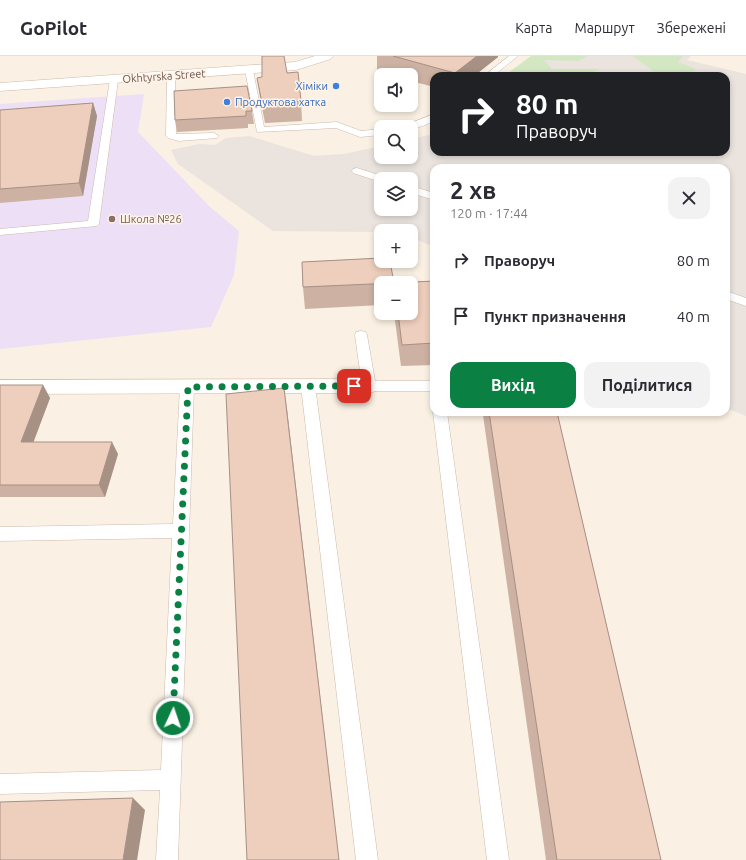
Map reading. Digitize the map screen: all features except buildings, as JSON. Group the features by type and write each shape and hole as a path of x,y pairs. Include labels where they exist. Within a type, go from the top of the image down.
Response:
{"main road":[{"name":"Okhtyrska Street","path":"0,87 296,66 327,56"},
{"path":"0,388 368,386"}],"lane":[{"path":"493,72 514,56"},
{"path":"249,70 260,130 337,125 360,134 374,133"},
{"path":"171,76 171,136 179,138 214,136"},
{"path":"0,232 93,224 114,80"},
{"path":"418,125 430,119"},
{"path":"357,171 374,177"},
{"path":"418,192 430,196"},
{"path":"730,296 746,302"},
{"path":"360,335 368,386 430,386"},
{"path":"308,386 367,860"},
{"path":"167,860 188,387"},
{"path":"441,416 498,860"},
{"path":"0,534 181,531"},
{"path":"0,784 170,780"}],"shaded area":[{"path":"541,56 691,56 687,60 746,74 746,416 730,410 730,164 430,164 430,245 418,240 418,224 374,224 374,232 273,231 178,164 171,150 199,144 215,145 226,138 249,136 314,156 344,154 374,148 374,164 418,164 418,137 430,135 430,156 730,156 730,72 520,72"},
{"name":"Школа №26","path":"144,94 138,132 210,207 239,231 234,275 211,327 0,349 0,104"}],"green space":[{"path":"531,56 588,56 578,61 544,60 552,69 599,69 594,72 509,72"},
{"path":"633,56 683,56 678,62 696,69 692,72 652,72 653,71"}],"place":[{"name":"Хіміки","path":"336,86"},
{"name":"Продуктова хатка","path":"227,102"},
{"name":"Школа №26","path":"112,219"}],"route":[{"path":"173,718 188,387 354,386"}]}
